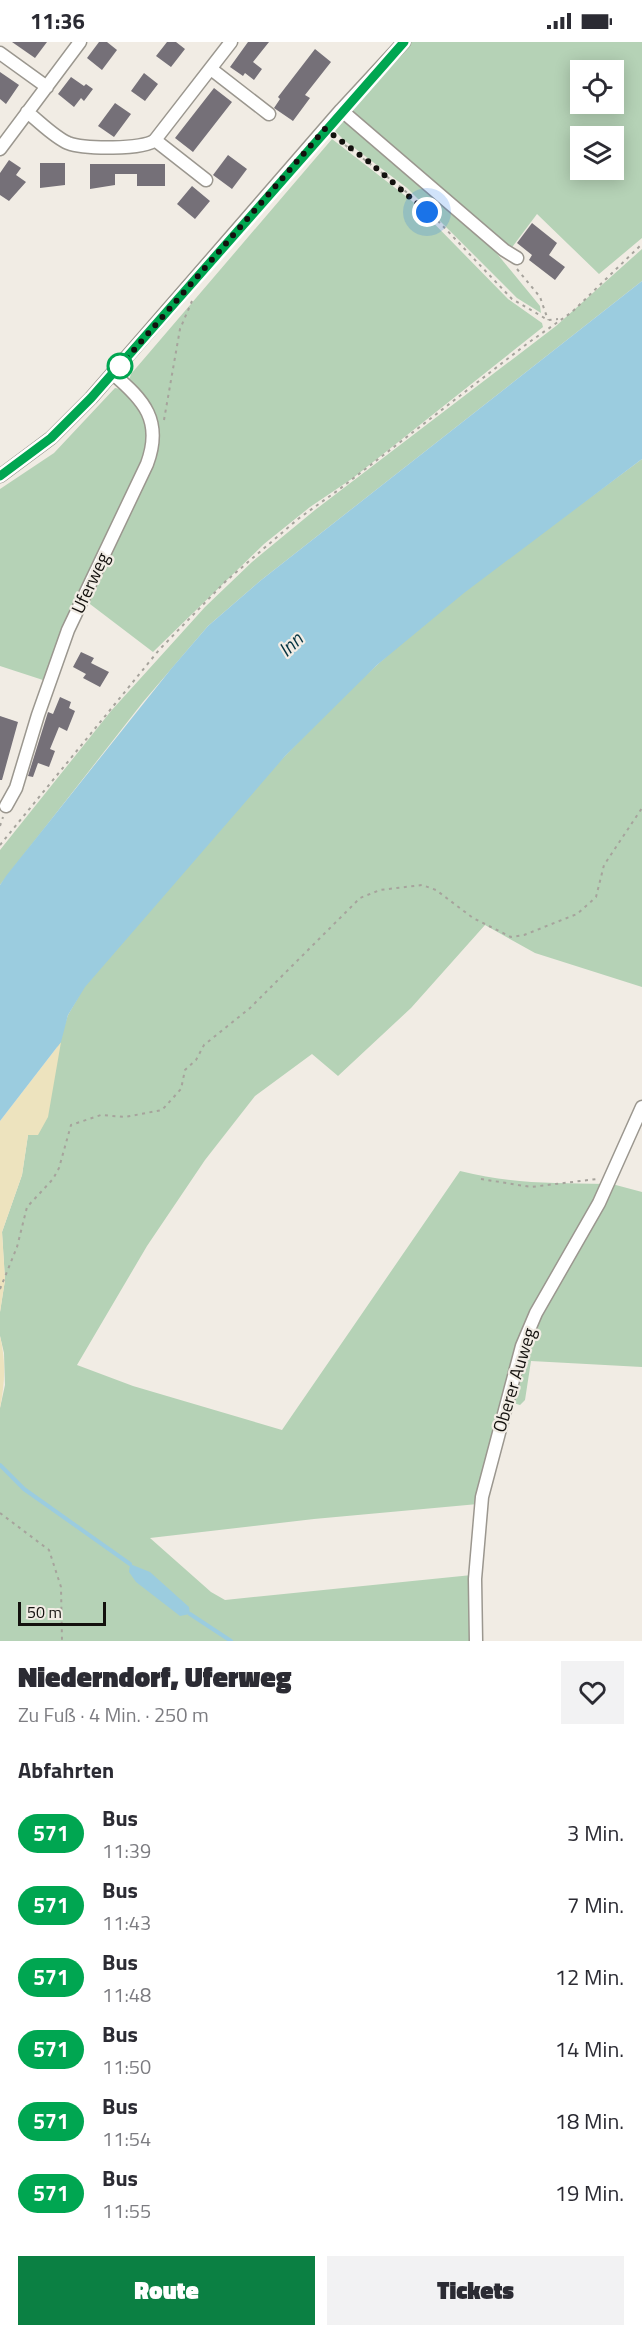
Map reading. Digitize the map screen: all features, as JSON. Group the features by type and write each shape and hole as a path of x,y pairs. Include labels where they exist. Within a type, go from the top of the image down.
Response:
{"street":[{"path":"0,149 80,42"},
{"path":"27,112 66,142 76,146 140,146 155,140 231,42"},
{"path":"0,476 51,438 113,374 341,110 404,42"},
{"path":"0,53 47,87"},
{"path":"211,69 269,114"},
{"path":"341,110 504,250 518,258"},
{"path":"155,140 206,180"},
{"name":"Uferweg","path":"6,806 16,788 41,705 65,638 147,464 153,446 149,413 130,389 113,374"},
{"name":"Oberer Auweg","path":"476,1641 475,1579 482,1497 522,1346 536,1313 585,1232 642,1107"}],"path":[{"path":"325,129 417,202 512,299 548,320 560,318"},
{"path":"0,845 159,650 226,581 298,519 347,484 560,318 572,312 642,244"},
{"path":"504,250 506,258 540,297 548,320"},
{"path":"163,424 180,329 192,301"},
{"path":"0,1289 17,1247 27,1207 53,1179 59,1168 71,1125 101,1115 125,1117 162,1110 181,1089 185,1070 196,1060 204,1045 250,1008 360,898 380,890 422,885 436,890 472,918 511,937 524,935 577,914 596,897 604,865 642,808"},
{"path":"481,1179 531,1187 557,1186 585,1179 610,1180"},
{"path":"0,1513 49,1550 61,1587 62,1641"}],"green space":[{"path":"410,42 642,42 642,238 599,274 537,214 510,250 349,109"},
{"path":"345,119 489,244 540,306 541,313 517,298 407,188 344,140 335,131 338,120"},
{"path":"332,139 412,201 508,299 542,323 543,327 353,478 310,507 264,544 153,652 86,601 157,436 129,380 131,374"},
{"path":"642,249 642,281 260,581 208,626 143,702 0,885 0,850 111,711 205,607 252,562 315,510 556,326"},
{"path":"115,388 126,390 146,415 150,446 46,681 0,666 0,489 54,453"},
{"path":"642,459 642,987 535,953 485,925 411,1008 338,1076 312,1054 255,1096 205,1160 147,1246 77,1365 133,1386 282,1430 460,1171 515,1181 605,1184 560,1265 501,1412 483,1469 478,1504 314,1519 150,1538 211,1592 225,1600 472,1575 473,1641 0,1641 0,1408 5,1385 4,1353 0,1336 0,1312 5,1280 2,1232 22,1175 28,1135 68,1015 84,987 190,862 299,741 338,702 408,637 440,611"},
{"path":"612,1184 642,1192 642,1367 531,1361 525,1400 520,1405 510,1402 527,1343"}],"sand":[{"path":"61,1042 48,1117 38,1135 28,1135 22,1175 2,1232 5,1280 0,1312 0,1121"},
{"path":"0,1336 4,1372 0,1408"}],"water":[{"name":"Inn","path":"642,281 642,459 464,593 377,665 286,755 85,987 68,1015 61,1042 0,1121 0,885 6,876 208,626 260,581"},
{"path":"130,1564 150,1572 189,1607 190,1614 180,1616 136,1582 129,1572"}],"building":[{"path":"12,42 47,42 35,58"},
{"path":"99,42 107,42 117,50 102,70 87,58"},
{"path":"167,42 176,42 185,49 171,67 156,56"},
{"path":"248,42 269,42 253,62 262,69 254,80 245,73 243,76 230,67"},
{"path":"315,49 331,62 305,95 310,98 293,121 274,108 280,99 278,97"},
{"path":"0,72 19,85 6,104 0,99"},
{"path":"144,73 158,84 145,101 131,91"},
{"path":"71,77 93,89 84,101 81,98 74,107 58,94"},
{"path":"214,88 232,102 193,152 175,138"},
{"path":"115,103 131,114 114,137 98,126"},
{"path":"228,155 247,169 232,189 213,175"},
{"path":"9,160 21,168 16,175 26,182 9,201 0,195 0,173"},
{"path":"40,163 65,163 65,185 40,188"},
{"path":"90,164 165,164 165,186 137,186 137,174 115,174 115,185 90,189"},
{"path":"192,186 210,201 195,219 177,204"},
{"path":"532,223 557,243 549,255 565,267 555,280 529,260 532,255 517,243"},
{"path":"81,652 94,658 91,663 109,672 100,687 83,678 86,674 73,667"},
{"path":"60,697 71,702 69,708 75,711 67,731 59,727 50,749 55,751 49,767 38,763 33,777 28,776 48,712 53,714"},
{"path":"0,716 18,722 2,780 0,780"}],"waterway":[{"path":"0,1465 24,1489 130,1564"},
{"path":"190,1614 231,1641"}],"bus line":[{"name":"571","path":"0,476 30,456 51,438 91,398 341,110 404,42"}],"route":[{"path":"120,366 325,129 402,188 427,212"}]}
